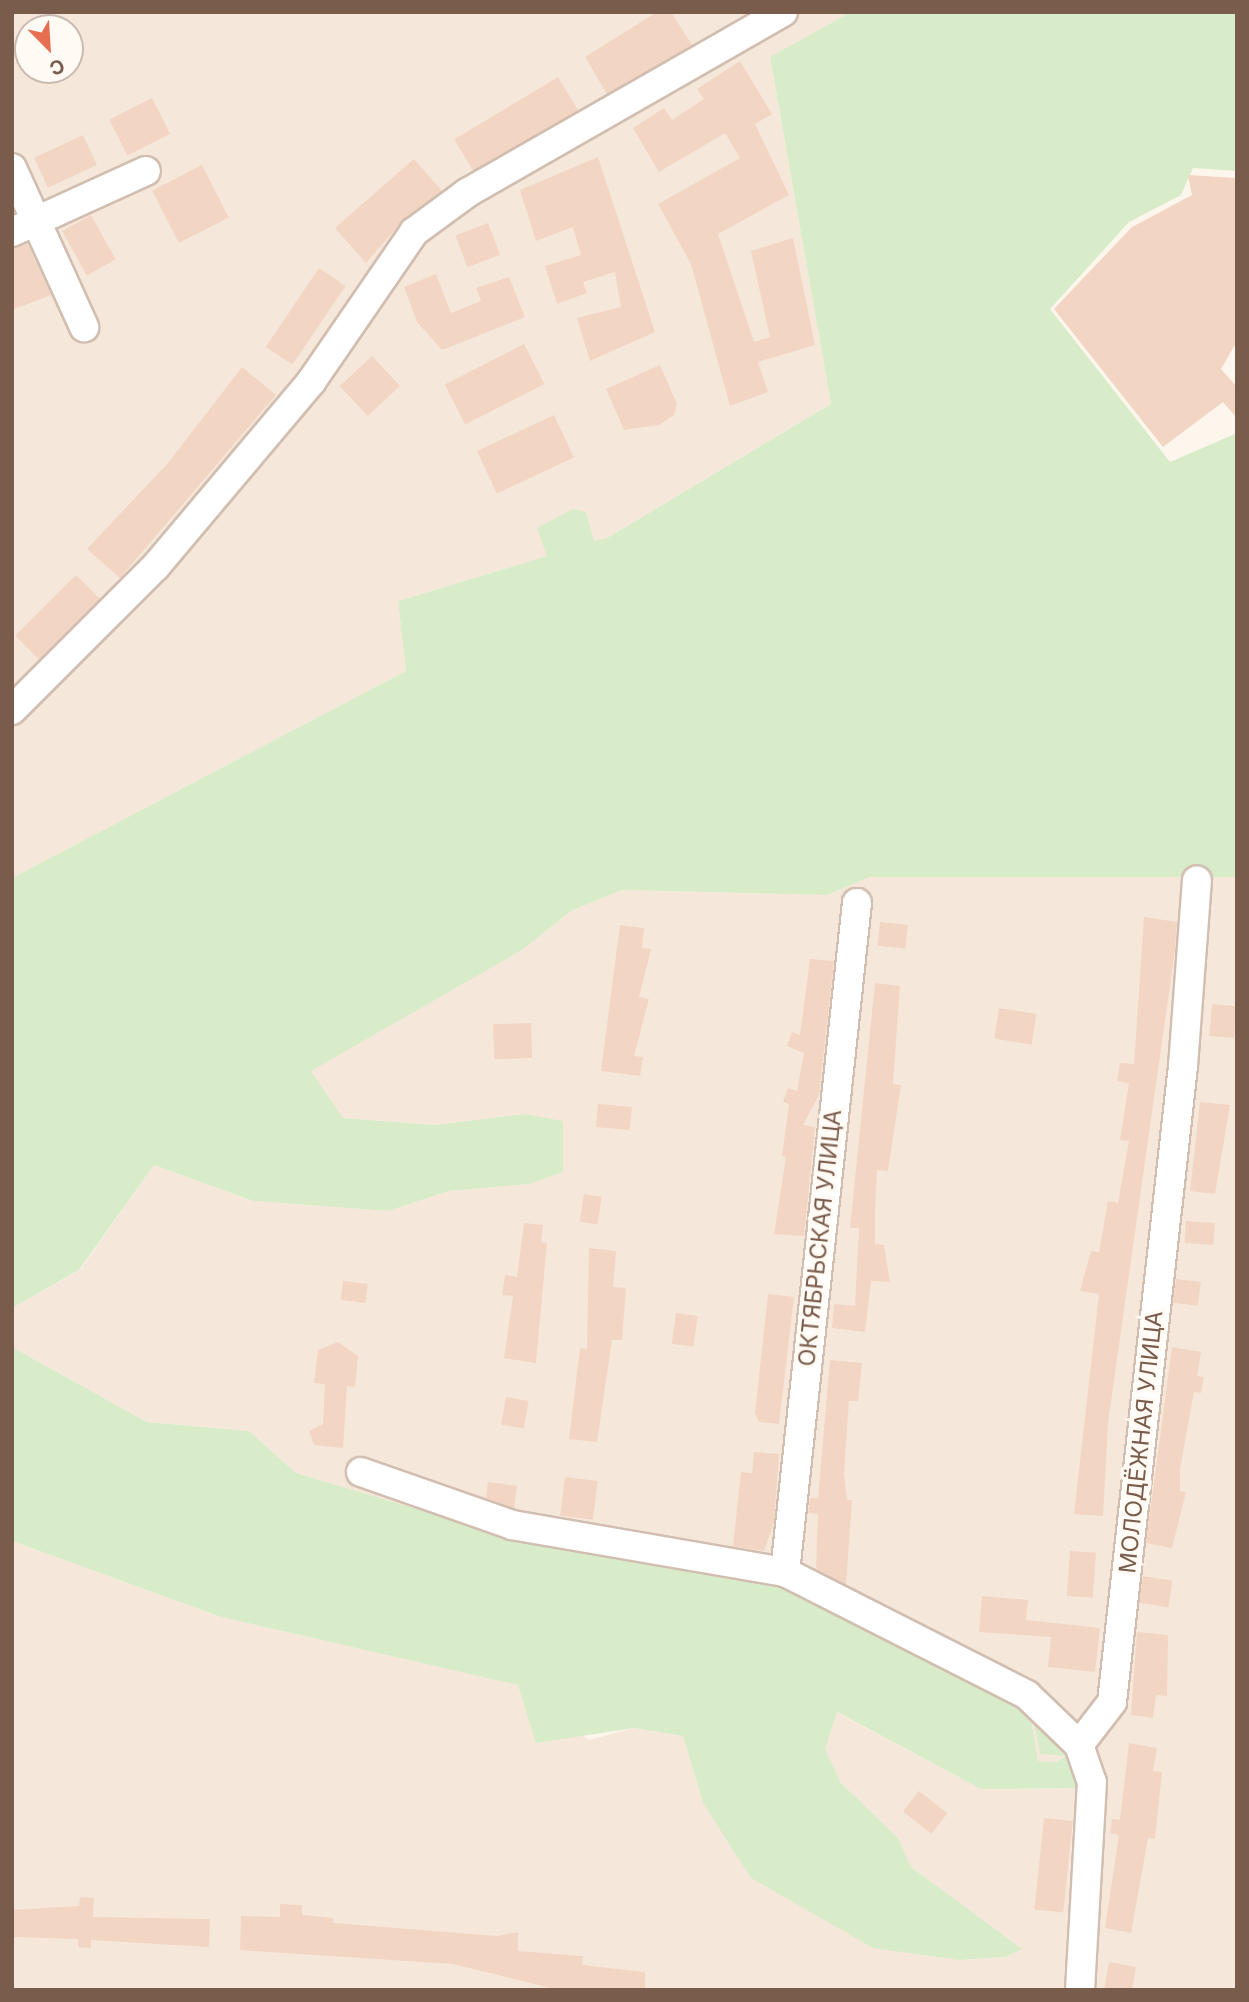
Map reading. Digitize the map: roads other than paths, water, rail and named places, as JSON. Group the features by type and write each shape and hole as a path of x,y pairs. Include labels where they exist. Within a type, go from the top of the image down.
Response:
{"street":[{"path":"12,710 156,566 311,382 414,232 467,193 783,12"},
{"path":"12,167 25,226 84,327"},
{"path":"25,226 146,171"},
{"name":"МОЛОДЁЖНАЯ УЛИЦА","path":"1079,1745 1112,1702 1183,1066 1197,881"},
{"name":"ОКТЯБРЬСКАЯ УЛИЦА","path":"785,1572 857,903"},
{"path":"360,1472 512,1525 785,1572 1027,1695 1079,1745 1095,1813 1080,1990"}]}
